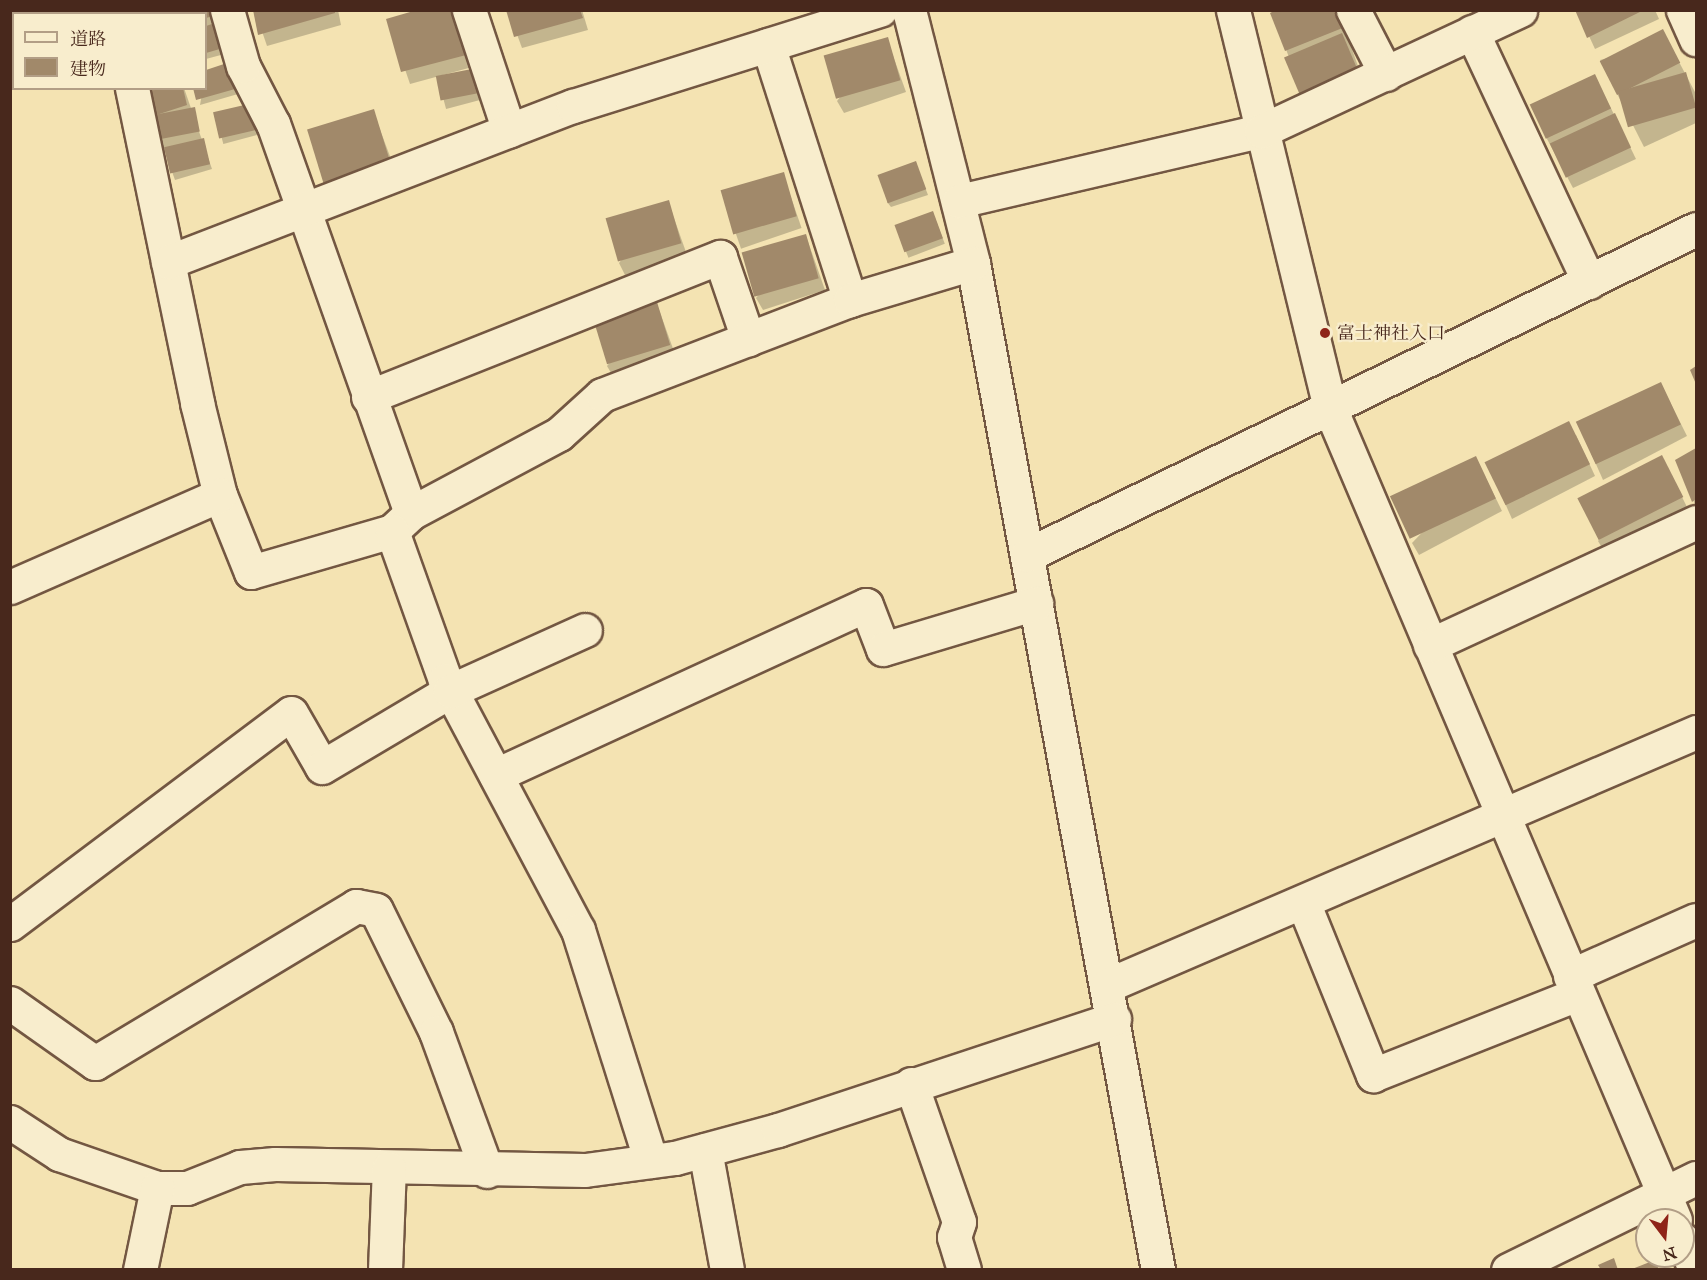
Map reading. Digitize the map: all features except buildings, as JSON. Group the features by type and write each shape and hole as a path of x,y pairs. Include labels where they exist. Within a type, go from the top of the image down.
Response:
{"street":[{"path":"227,10 243,66 273,124 368,397 450,691 578,930 651,1161"},
{"path":"470,10 509,131"},
{"path":"168,262 509,131 880,10"},
{"path":"909,10 973,263 1108,985 1158,1269"},
{"path":"1233,10 1329,408 1669,1207"},
{"path":"1353,10 1386,74"},
{"path":"959,201 1261,130 1386,74 1473,24 1520,10"},
{"path":"1683,10 1696,39"},
{"path":"1473,24 1589,282"},
{"path":"768,45 850,300"},
{"path":"132,90 220,495 251,572 401,522 559,434 602,395 850,300 973,263"},
{"path":"1026,555 1696,229"},
{"path":"368,397 720,257 748,339"},
{"path":"10,587 220,495"},
{"path":"1430,645 1696,522"},
{"path":"496,775 866,605 883,649 1036,603"},
{"path":"10,924 291,713 322,767 450,691 585,630"},
{"path":"1108,985 1696,732"},
{"path":"1303,902 1373,1075 1574,985 1696,920"},
{"path":"10,1004 95,1064 356,906 376,910 436,1032 487,1171"},
{"path":"10,1122 59,1154 157,1188 187,1188 240,1167 275,1164 487,1171 585,1170 651,1161 705,1150 1114,1019"},
{"path":"912,1084 959,1222 954,1237 964,1269"},
{"path":"705,1150 727,1269"},
{"path":"385,1269 389,1168"},
{"path":"1508,1269 1669,1207 1696,1178"},
{"path":"140,1269 157,1188"}],"place":[{"name":"富士神社入口","path":"1325,333"}]}
